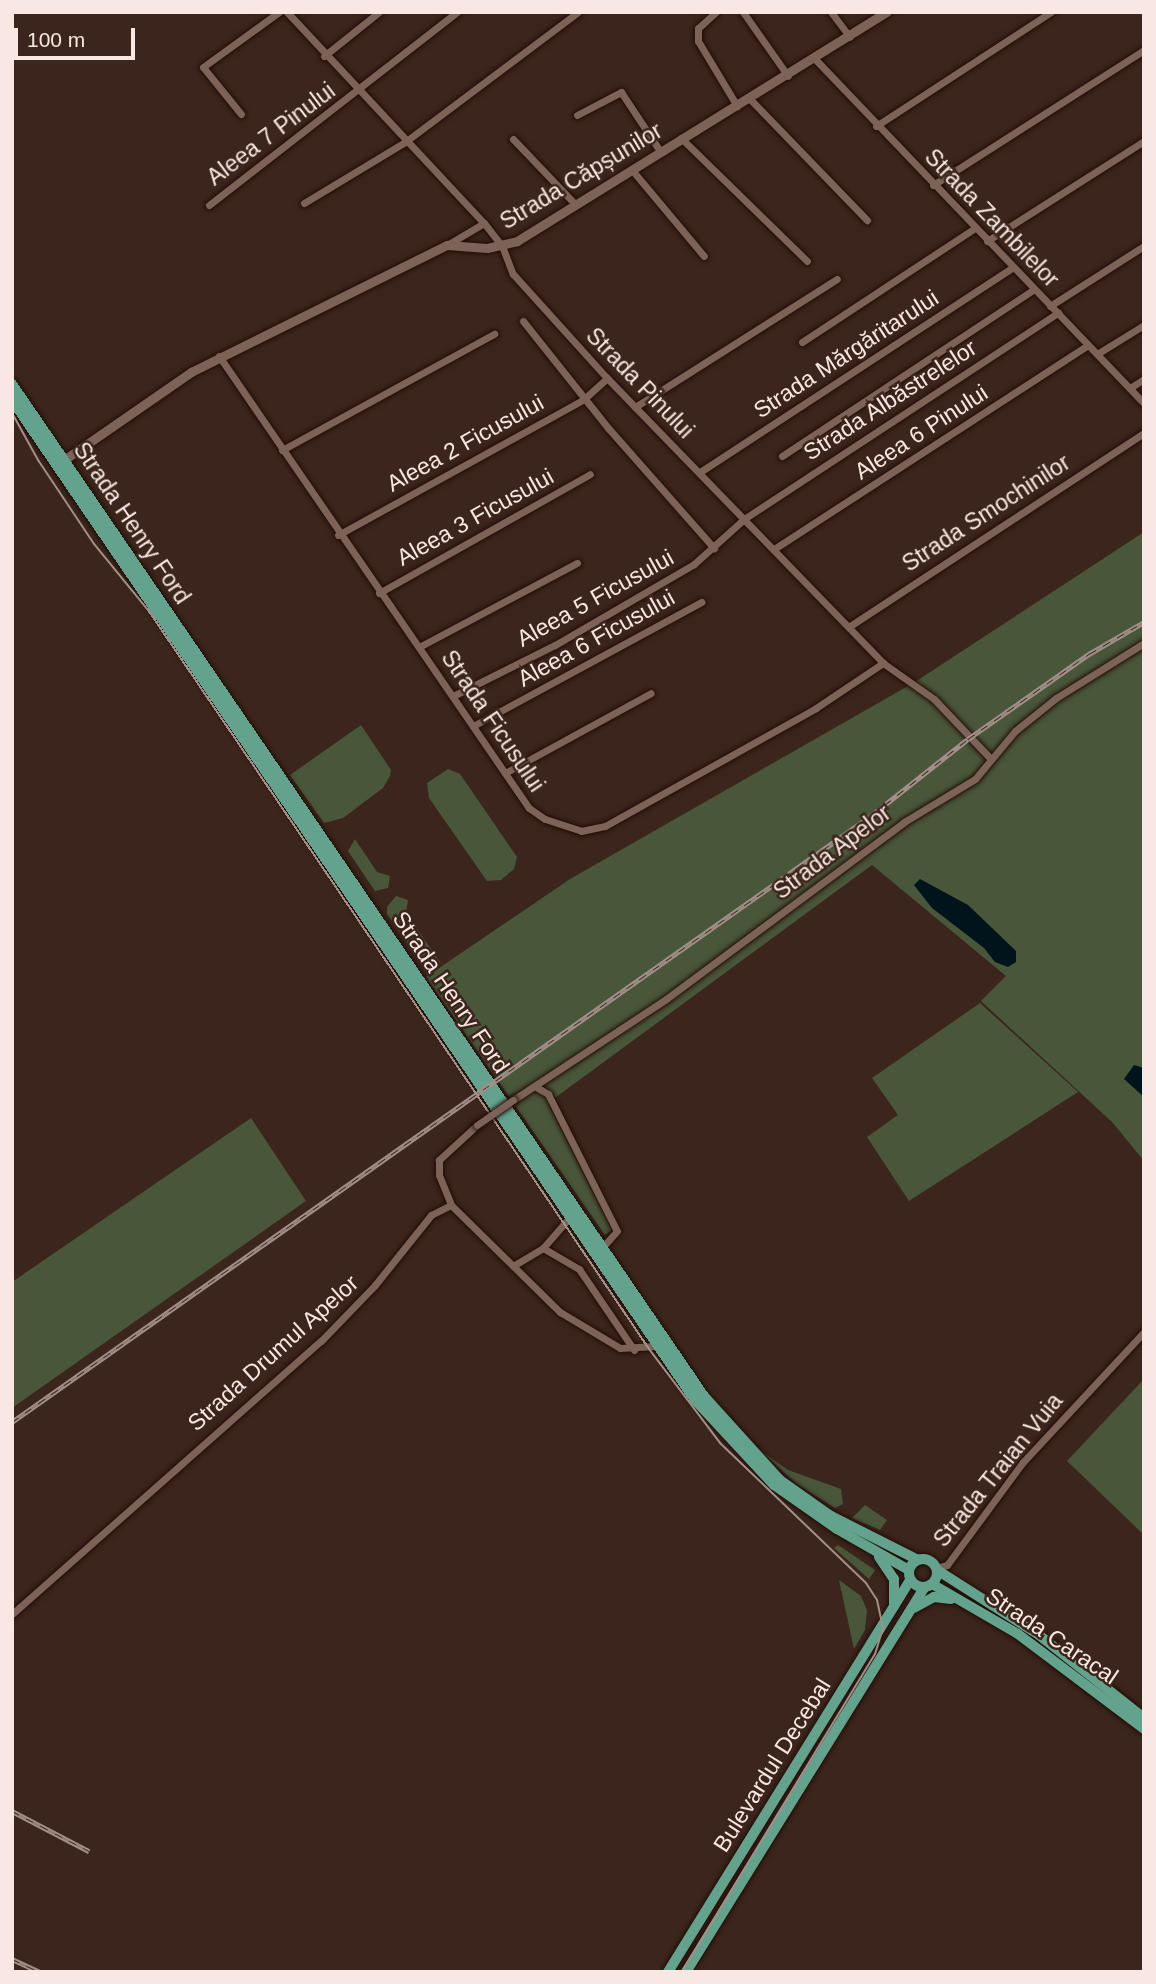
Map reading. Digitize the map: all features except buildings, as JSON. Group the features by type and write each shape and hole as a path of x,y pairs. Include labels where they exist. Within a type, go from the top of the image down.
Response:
{"main road":[{"name":"Strada Henry Ford","path":"12,384 663,1343 759,1460 831,1516 918,1560"},
{"name":"Strada Henry Ford","path":"12,400 656,1346 749,1462 807,1510 910,1575"},
{"path":"872,1550 892,1573 894,1611"},
{"name":"Strada Caracal","path":"918,1560 930,1561 937,1569 1039,1635 1144,1718"},
{"name":"Bulevardul Decebal","path":"668,1972 894,1611 918,1560"},
{"name":"Bulevardul Decebal","path":"686,1972 937,1569"},
{"name":"Strada Caracal","path":"910,1575 974,1608 1074,1674 1144,1729"},
{"path":"912,1610 934,1597 974,1608"}],"street":[{"path":"241,114 203,67 279,12"},
{"name":"Strada Pinului","path":"287,12 357,92 484,223 502,246 513,274 607,378 883,663 934,699 989,758"},
{"path":"324,56 380,12"},
{"name":"Aleea 7 Pinului","path":"209,205 457,12"},
{"path":"304,203 405,142 578,12"},
{"path":"716,12 698,28 698,41 737,106"},
{"path":"743,12 788,76"},
{"path":"831,12 850,37"},
{"name":"Strada Căpșunilor","path":"64,460 219,356 236,353 447,245 502,246 517,242 887,12"},
{"path":"876,126 1051,12"},
{"path":"933,185 1144,50"},
{"name":"Strada Zambilelor","path":"815,59 876,126 1144,403"},
{"path":"577,114 621,92 660,151"},
{"path":"750,99 867,220"},
{"path":"681,138 807,261"},
{"path":"513,139 575,204"},
{"path":"987,241 1144,141"},
{"path":"632,170 704,256"},
{"path":"447,245 484,223"},
{"path":"802,342 975,228"},
{"path":"1050,306 1144,246"},
{"name":"Strada Mărgăritarului","path":"700,472 1013,267"},
{"path":"635,407 837,279"},
{"path":"782,456 1034,289"},
{"name":"Strada Albăstrelelor","path":"744,519 1058,313"},
{"path":"523,321 584,399 714,548"},
{"path":"1097,354 1144,325"},
{"path":"282,450 494,334"},
{"name":"Aleea 6 Pinului","path":"774,549 1088,345"},
{"name":"Strada Ficusului","path":"219,356 338,535 419,647 528,808 545,819 593,831 816,708 883,663"},
{"name":"Aleea 2 Ficusului","path":"338,535 584,399 607,378"},
{"path":"1130,388 1144,379"},
{"name":"Strada Smochinilor","path":"850,626 1144,433"},
{"name":"Aleea 3 Ficusului","path":"379,593 590,474"},
{"name":"Aleea 5 Ficusului","path":"453,696 555,645 714,548 744,519"},
{"path":"419,647 578,563"},
{"name":"Aleea 6 Ficusului","path":"473,726 701,602"},
{"name":"Strada Apelor","path":"451,1205 439,1175 439,1160 477,1125 692,981 904,822 975,779 989,758 1056,698 1144,643"},
{"path":"505,773 651,693"},
{"path":"536,1087 548,1094 617,1231 613,1240 600,1250"},
{"path":"451,1205 560,1312 607,1343 634,1350 656,1346"},
{"name":"Strada Drumul Apelor","path":"12,1614 321,1340 376,1285 431,1215 451,1205"},
{"path":"513,1266 543,1248 569,1218"},
{"path":"543,1248 579,1269 634,1350"},
{"name":"Strada Traian Vuia","path":"937,1569 947,1565 1030,1454 1144,1332"}],"green space":[{"path":"1144,532 1144,1161 1113,1123 981,1001 1006,976 872,865 548,1103 612,1230 605,1235 426,977 570,879 915,682"},
{"path":"361,725 391,770 390,776 383,788 343,818 324,823 290,775"},
{"path":"448,769 460,774 517,857 514,869 501,880 487,881 429,798 427,783"},
{"path":"355,839 377,872 390,876 388,888 375,891 348,851"},
{"path":"396,896 408,900 406,913 440,962 426,970 387,914 387,907"},
{"path":"980,1003 1078,1092 909,1201 867,1137 898,1115 872,1078"},
{"path":"251,1118 306,1201 12,1408 12,1282"},
{"path":"1144,1379 1144,1535 1067,1461"},
{"path":"757,1448 788,1470 841,1489 843,1504 835,1508 797,1484"},
{"path":"865,1505 887,1520 880,1530 852,1518"},
{"path":"838,1545 875,1570 869,1579 834,1548"},
{"path":"839,1580 861,1596 867,1610 865,1630 854,1649"}],"water":[{"path":"920,879 968,905 1016,951 1016,962 1008,967 995,962 984,948 932,908 914,885"},
{"path":"1134,1065 1144,1068 1144,1097 1124,1079"}],"tram line":[{"path":"12,413 38,460 94,544 148,610 649,1349 720,1443 866,1583 877,1600 883,1628 875,1654 682,1972"}],"railway":[{"path":"12,1422 872,815 968,739 1089,654 1144,622"},
{"path":"12,1811 89,1851"},
{"path":"12,1959 40,1972"}]}
